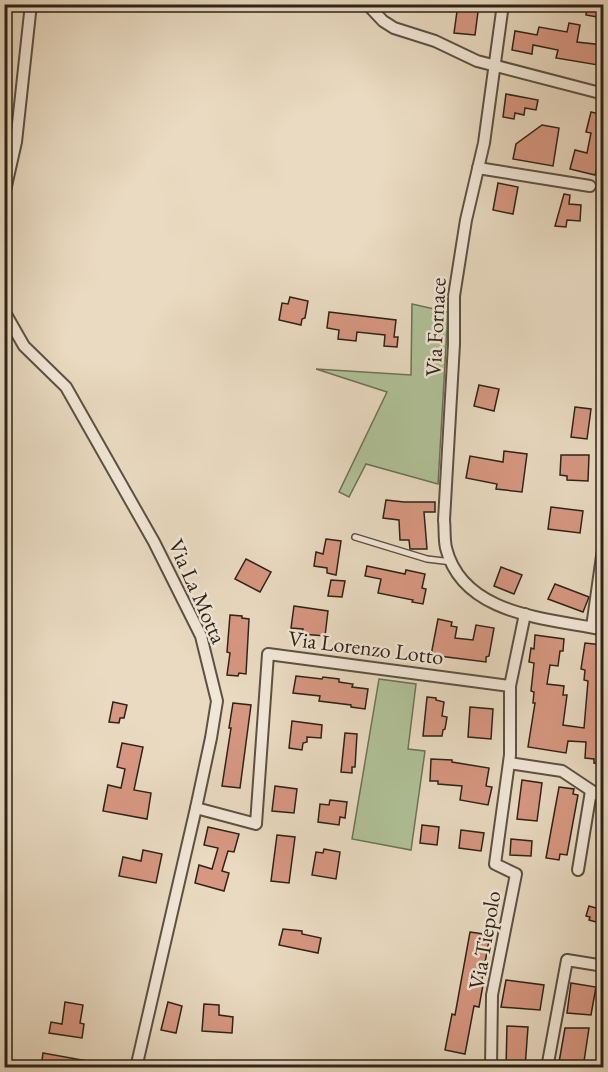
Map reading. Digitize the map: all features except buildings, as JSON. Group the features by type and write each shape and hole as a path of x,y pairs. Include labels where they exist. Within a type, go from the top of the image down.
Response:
{"street":[{"path":"4,195 15,142 31,4"},
{"path":"367,4 383,21 394,27 435,41 477,61 603,94"},
{"name":"Via Fornace","path":"503,4 484,143 466,220 454,297 454,344 444,520 446,547 460,577 471,589 491,603 525,614 603,630"},
{"path":"478,168 590,186"},
{"name":"Via La Motta","path":"4,311 24,346 66,387 154,542 201,636 217,701 212,738 136,1068"},
{"path":"592,627 603,542"},
{"name":"Via Tiepolo","path":"491,1068 492,995 516,874 495,864 509,763 510,686 525,614"},
{"name":"Via Lorenzo Lotto","path":"196,808 256,824 268,654 510,686"},
{"path":"509,763 562,771 603,800"},
{"path":"578,870 591,791"},
{"path":"547,1068 567,960 603,966"}],"lane":[{"path":"355,537 427,559 452,562"}],"green space":[{"path":"412,304 448,312 438,484 366,464 349,497 339,492 387,392 316,369 411,375"},
{"path":"379,679 416,684 408,749 425,751 411,850 352,839"}]}
